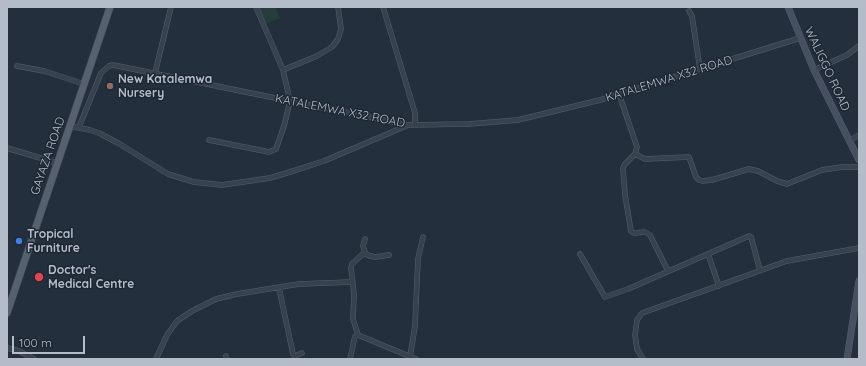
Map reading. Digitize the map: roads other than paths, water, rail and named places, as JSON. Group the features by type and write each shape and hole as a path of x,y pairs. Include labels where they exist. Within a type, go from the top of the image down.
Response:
{"main road":[{"name":"GAYAZA ROAD","path":"7,313 110,7"}],"street":[{"path":"155,73 171,7"},
{"path":"209,140 263,152 273,151 276,149 284,126 290,101 283,70 256,7"},
{"path":"283,70 317,56 332,47 338,39 341,29 338,7"},
{"path":"383,7 415,113 415,125"},
{"name":"WALIGGO ROAD","path":"788,7 814,70 859,160"},
{"path":"689,12 694,23 700,69"},
{"name":"KATALEMWA X32 ROAD","path":"79,127 98,79 105,68 109,66 119,65 408,125 508,122 619,94 800,38"},
{"path":"814,70 847,55 859,46"},
{"path":"17,66 44,71 84,84"},
{"path":"619,94 637,147 635,154 624,164 623,168 625,195 631,231 634,233 645,232 650,235 668,271"},
{"path":"70,126 95,131 118,143 168,174 194,182 222,185 270,178 299,169 357,148 408,125"},
{"path":"849,141 859,135"},
{"path":"7,148 57,163"},
{"path":"635,154 645,159 689,157 696,177 699,180 720,178 749,169 758,171 777,181 787,184 822,170 842,167 859,168"},
{"path":"580,254 605,297 628,289 750,236 760,270"},
{"path":"407,357 415,326 418,259 423,237"},
{"path":"365,239 363,246 365,252 370,256 375,258 389,255"},
{"path":"643,359 637,348 635,335 637,320 642,313 787,261 859,248"},
{"path":"365,252 352,264 351,268 354,294 353,319 358,335 407,357 416,359"},
{"path":"708,254 719,286"},
{"path":"847,359 859,281"},
{"path":"156,359 167,335 174,325 192,311 216,299 230,295 313,283 352,282"},
{"path":"279,288 293,354 295,356 302,353"},
{"path":"350,359 355,336 358,335"},
{"path":"7,348 19,351 34,359"}],"place":[{"name":"New Katalemwa Nursery","path":"110,86"},
{"name":"Tropical Furniture","path":"19,241"},
{"name":"Doctor's Medical Centre","path":"39,277"}]}
